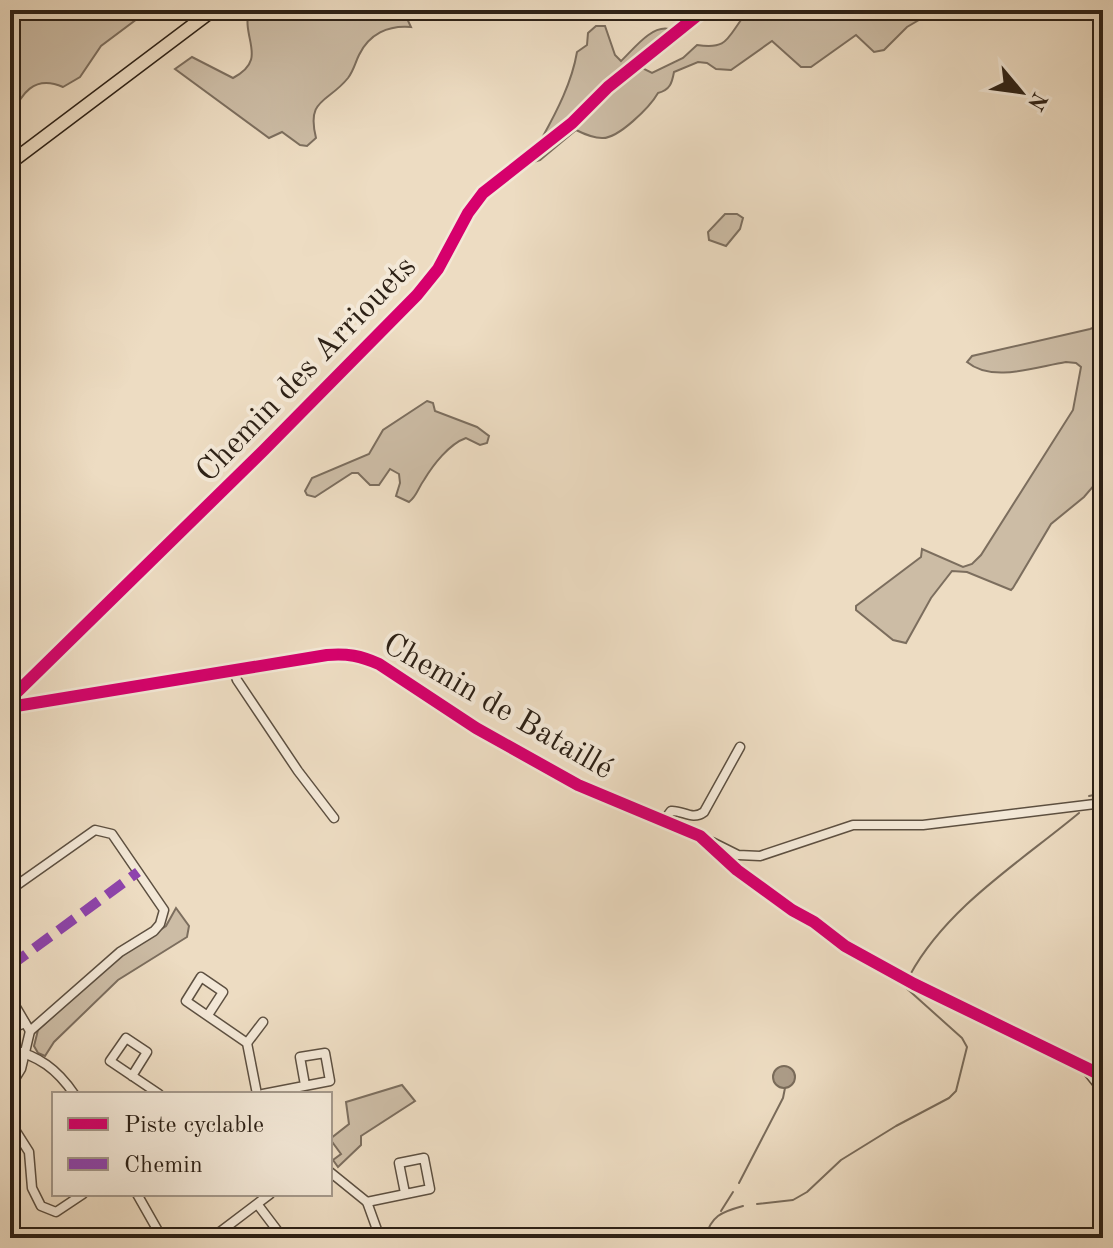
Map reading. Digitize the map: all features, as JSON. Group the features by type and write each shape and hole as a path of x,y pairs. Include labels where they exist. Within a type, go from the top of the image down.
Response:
{"highway":[{"path":"10,163 213,10"}],"street":[{"name":"Chemin des Arriouets","path":"10,699 227,487 417,295 438,269 468,213 483,193 572,123 608,87 704,10"},
{"name":"Chemin de Bataillé","path":"10,707 341,653 365,658 476,728 578,785 700,836 737,870 845,946 914,984 1103,1076"},
{"path":"233,669 237,680 298,771 334,818"},
{"path":"665,819 671,811 691,816 704,812 740,747"},
{"path":"700,836 738,855 749,857 853,825 923,825 1103,803"},
{"path":"10,890 95,830 101,830 112,834 164,910 160,924 154,931 120,952 27,1027 10,1029"},
{"path":"208,1015 223,992 201,977 186,1001 247,1043 257,1092"},
{"path":"10,997 27,1027 27,1053 10,1087"},
{"path":"247,1043 263,1022"},
{"path":"132,1076 147,1052 126,1038 110,1061 132,1076 156,1092"},
{"path":"10,1049 27,1053 54,1069 72,1092"},
{"path":"272,1092 330,1081 325,1053 300,1057 305,1085"},
{"name":"Chemin de Bataillé","path":"1085,1069 1103,1091"},
{"path":"10,1122 29,1152 32,1188 41,1206 56,1212 80,1196"},
{"path":"367,1202 430,1189 424,1158 399,1163 405,1193"},
{"path":"332,1174 367,1202 380,1238"},
{"path":"138,1196 162,1238"},
{"path":"212,1238 268,1196"},
{"path":"258,1205 283,1238"},
{"path":"489,1238 493,1234 498,1238"}],"shaded area":[{"path":"24,10 149,10 101,46 80,77 63,87 44,83 30,89 10,118 10,26"},
{"path":"249,10 403,10 411,27 387,29 368,41 348,78 316,108 316,138 307,146 300,145 282,132 269,138 175,69 192,57 233,78 244,71 252,56 247,20"},
{"path":"756,10 936,10 907,27 884,50 874,52 856,35 811,67 801,67 772,41 731,70 716,69 698,62 674,72 668,88 658,93 625,128 609,137 599,138 576,130 540,160 533,162 545,148 542,138 568,85 577,52 587,45 588,33 596,26 605,26 615,55 621,61 649,34 669,29 643,52 642,68 652,73 683,58 697,45 714,46 724,42 741,20 752,17"},
{"path":"725,214 737,214 743,218 740,229 726,246 709,240 708,232"},
{"path":"1103,324 1103,475 1084,497 1051,524 1011,590 967,572 952,571 931,598 906,643 893,640 856,610 856,606 921,557 922,549 963,567 972,564 981,555 1073,410 1081,367 1076,363 1001,373 989,372 967,362 972,356"},
{"path":"427,401 433,403 435,411 477,427 489,436 487,443 480,445 466,438 454,445 437,462 409,502 396,496 399,474 390,469 379,485 370,485 358,473 352,473 315,497 307,495 305,491 312,478 369,454 383,430"},
{"path":"176,908 189,926 187,937 118,980 54,1042 45,1056 38,1053 34,1046 38,1030 121,955 166,926"},
{"path":"780,1066 788,1066 795,1077 788,1088 780,1088 773,1081 773,1073"},
{"path":"402,1085 415,1101 361,1136 361,1145 338,1167 333,1160 341,1154 332,1137 349,1124 346,1102"}],"waterway":[{"path":"1089,796 1103,793"},
{"path":"910,975 925,951 964,907 1079,813"},
{"path":"757,1204 793,1200 807,1192 841,1160 949,1098 956,1091 967,1047 962,1038 904,986"},
{"path":"739,1183 783,1098 785,1088"},
{"path":"721,1211 733,1192"},
{"path":"705,1238 718,1216 743,1206"},
{"path":"249,1238 255,1234"}],"marked path":[{"path":"10,966 138,872"}],"cycle path":[{"path":"10,699 417,295 438,269 468,213 483,193 572,123 608,87 704,10"},
{"path":"10,707 327,655 366,659 379,664 476,728 578,785 700,836 737,870 845,946 914,984 1103,1076"}]}
